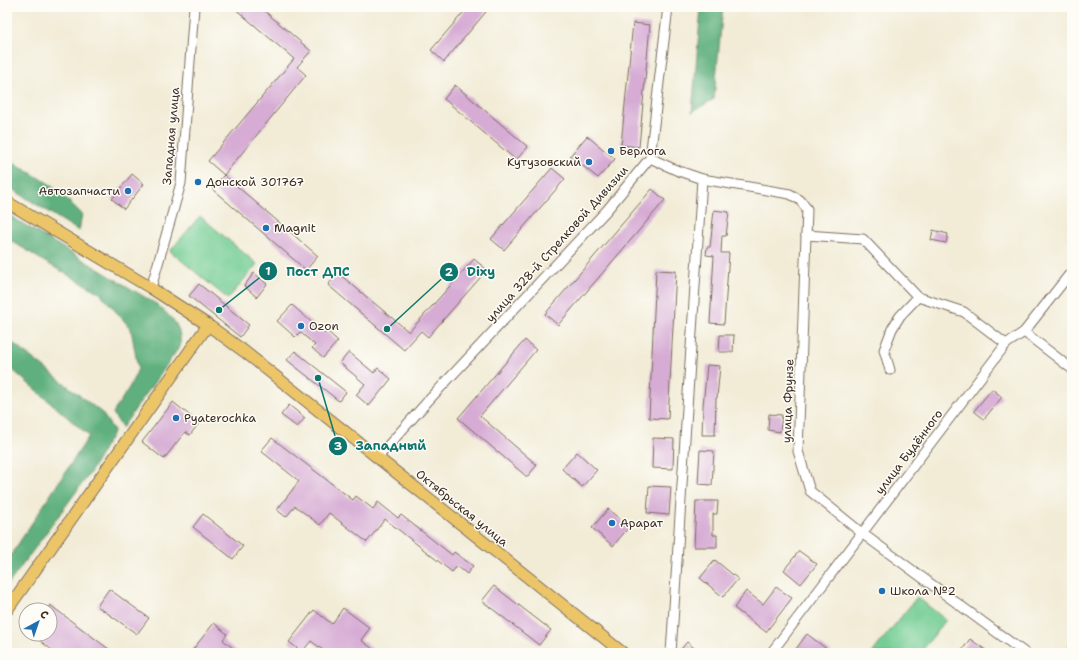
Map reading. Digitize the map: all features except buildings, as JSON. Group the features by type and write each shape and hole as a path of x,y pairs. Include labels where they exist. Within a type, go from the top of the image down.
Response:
{"main road":[{"name":"Октябрьская улица","path":"7,202 152,288 208,325 245,352 624,653"},
{"path":"7,610 208,325"}],"street":[{"name":"Западная улица","path":"152,288 180,183 194,7"},
{"path":"650,158 668,7"},
{"name":"улица Фрунзе","path":"650,158 676,170 702,179 790,194 800,200 807,209 798,451 810,491 863,534 1025,653"},
{"name":"улица 328-й Стрелковой Дивизии","path":"378,458 428,401 607,210 650,158"},
{"path":"671,653 702,179"},
{"path":"806,235 863,239 918,297 964,312 1006,344"},
{"name":"улица Будённого","path":"771,653 1006,344 1024,332 1072,271"},
{"path":"890,370 884,350 892,329 900,316 918,297"},
{"path":"1024,332 1072,369"}],"green space":[{"path":"701,7 723,7 714,99 692,112"},
{"path":"7,159 53,186 82,214 79,231 7,186"},
{"path":"7,214 158,305 178,327 180,346 122,428 113,413 130,386 138,369 131,329 100,293 45,262 7,238"},
{"path":"200,216 257,264 228,299 170,251"},
{"path":"7,308 9,340 102,413 114,431 90,473 7,586 7,561 89,436 7,365"},
{"path":"917,597 946,620 920,653 872,653"}],"place":[{"name":"Берлога","path":"611,151"},
{"name":"Кутузовский","path":"589,162"},
{"name":"Донской 301767","path":"198,182"},
{"name":"Автозапчасти","path":"128,191"},
{"name":"Magnit","path":"266,228"},
{"name":"Пост ДПС","path":"219,310"},
{"name":"Ozon","path":"301,326"},
{"name":"Dixy","path":"387,329"},
{"name":"Западный","path":"318,378"},
{"name":"Pyaterochka","path":"176,418"},
{"name":"Арарат","path":"612,523"},
{"name":"Школа №2","path":"882,591"}]}
